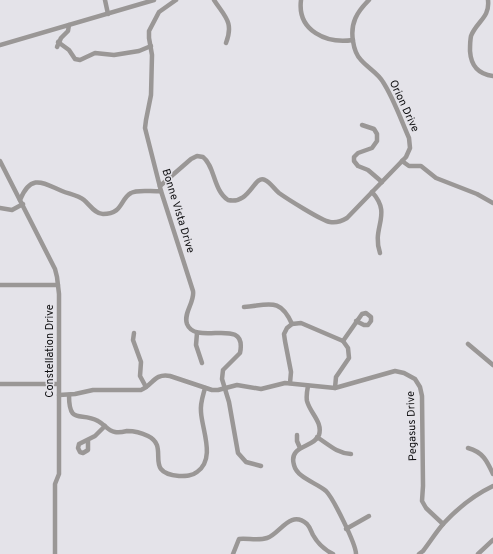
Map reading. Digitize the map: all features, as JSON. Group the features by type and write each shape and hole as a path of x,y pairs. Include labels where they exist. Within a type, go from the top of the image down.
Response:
{"street":[{"path":"105,0 108,14"},
{"path":"0,45 154,0"},
{"name":"Bonne Vista Drive","path":"176,0 156,15 149,31 152,55 151,95 146,128 161,189 193,291 193,300 187,317 187,324 197,333"},
{"path":"214,0 229,23 229,34 226,43"},
{"path":"301,0 300,7 302,14 314,32 332,41 342,42 353,40"},
{"name":"Orion Drive","path":"161,189 191,159 200,156 207,160 220,191 228,200 241,198 249,193 257,181 264,179 284,196 323,220 339,222 347,218 402,161 409,151 410,145 409,138 384,82 377,73 359,58 356,51 352,30 354,21 361,8 369,0"},
{"path":"488,0 487,13 472,35 470,41 472,62 476,69 485,75 493,76"},
{"path":"69,25 68,31 62,35 58,45 69,50 75,59 80,60 95,53 114,55 139,51 151,46"},
{"path":"362,125 374,129 377,134 377,141 373,147 358,153 354,158 354,161 358,166 368,170 382,182"},
{"name":"Constellation Drive","path":"0,161 55,269 58,285 59,474 55,484 55,554"},
{"path":"402,161 409,166 421,166 432,176 477,194 493,203"},
{"path":"0,208 12,210 22,202 28,187 35,183 44,182 79,197 98,213 105,214 116,210 132,192 161,189"},
{"path":"372,192 382,208 382,217 377,237 380,253"},
{"path":"0,284 58,285"},
{"path":"244,307 277,305 286,311 292,324"},
{"path":"343,340 356,321"},
{"path":"290,383 291,372 284,338 287,328 298,322 343,340 349,351 349,358 336,377 335,388"},
{"path":"202,363 196,345 197,333 229,332 240,342 240,353 225,367 222,372 222,379 229,402 238,453 246,462 261,466"},
{"path":"134,333 133,340 141,362 140,376 146,387"},
{"path":"468,344 493,365"},
{"name":"Pegasus Drive","path":"59,395 69,395 93,390 138,391 164,375 216,390 237,385 261,389 290,383 335,388 391,372 404,373 415,379 420,387 422,396 422,501 426,508 443,524"},
{"path":"0,384 58,384"},
{"path":"308,386 307,402 319,425 320,431 318,437 300,448 295,453 293,459 296,469 328,494 355,545 356,554"},
{"path":"69,395 69,406 73,413 79,417 97,420 114,432 136,432 153,440 158,447 159,466 166,474 184,476 194,474 203,466 206,457 206,442 201,408 205,388"},
{"path":"88,440 98,434 105,426"},
{"path":"297,435 300,448"},
{"path":"318,437 336,450 342,453 351,454"},
{"path":"468,448 475,450 482,455 493,474"},
{"path":"419,554 443,524 465,503 493,486"},
{"path":"346,528 369,516"},
{"path":"233,554 240,539 265,539 276,534 287,522 297,520 307,524 320,544 333,554"},
{"path":"478,554 493,540"}]}
